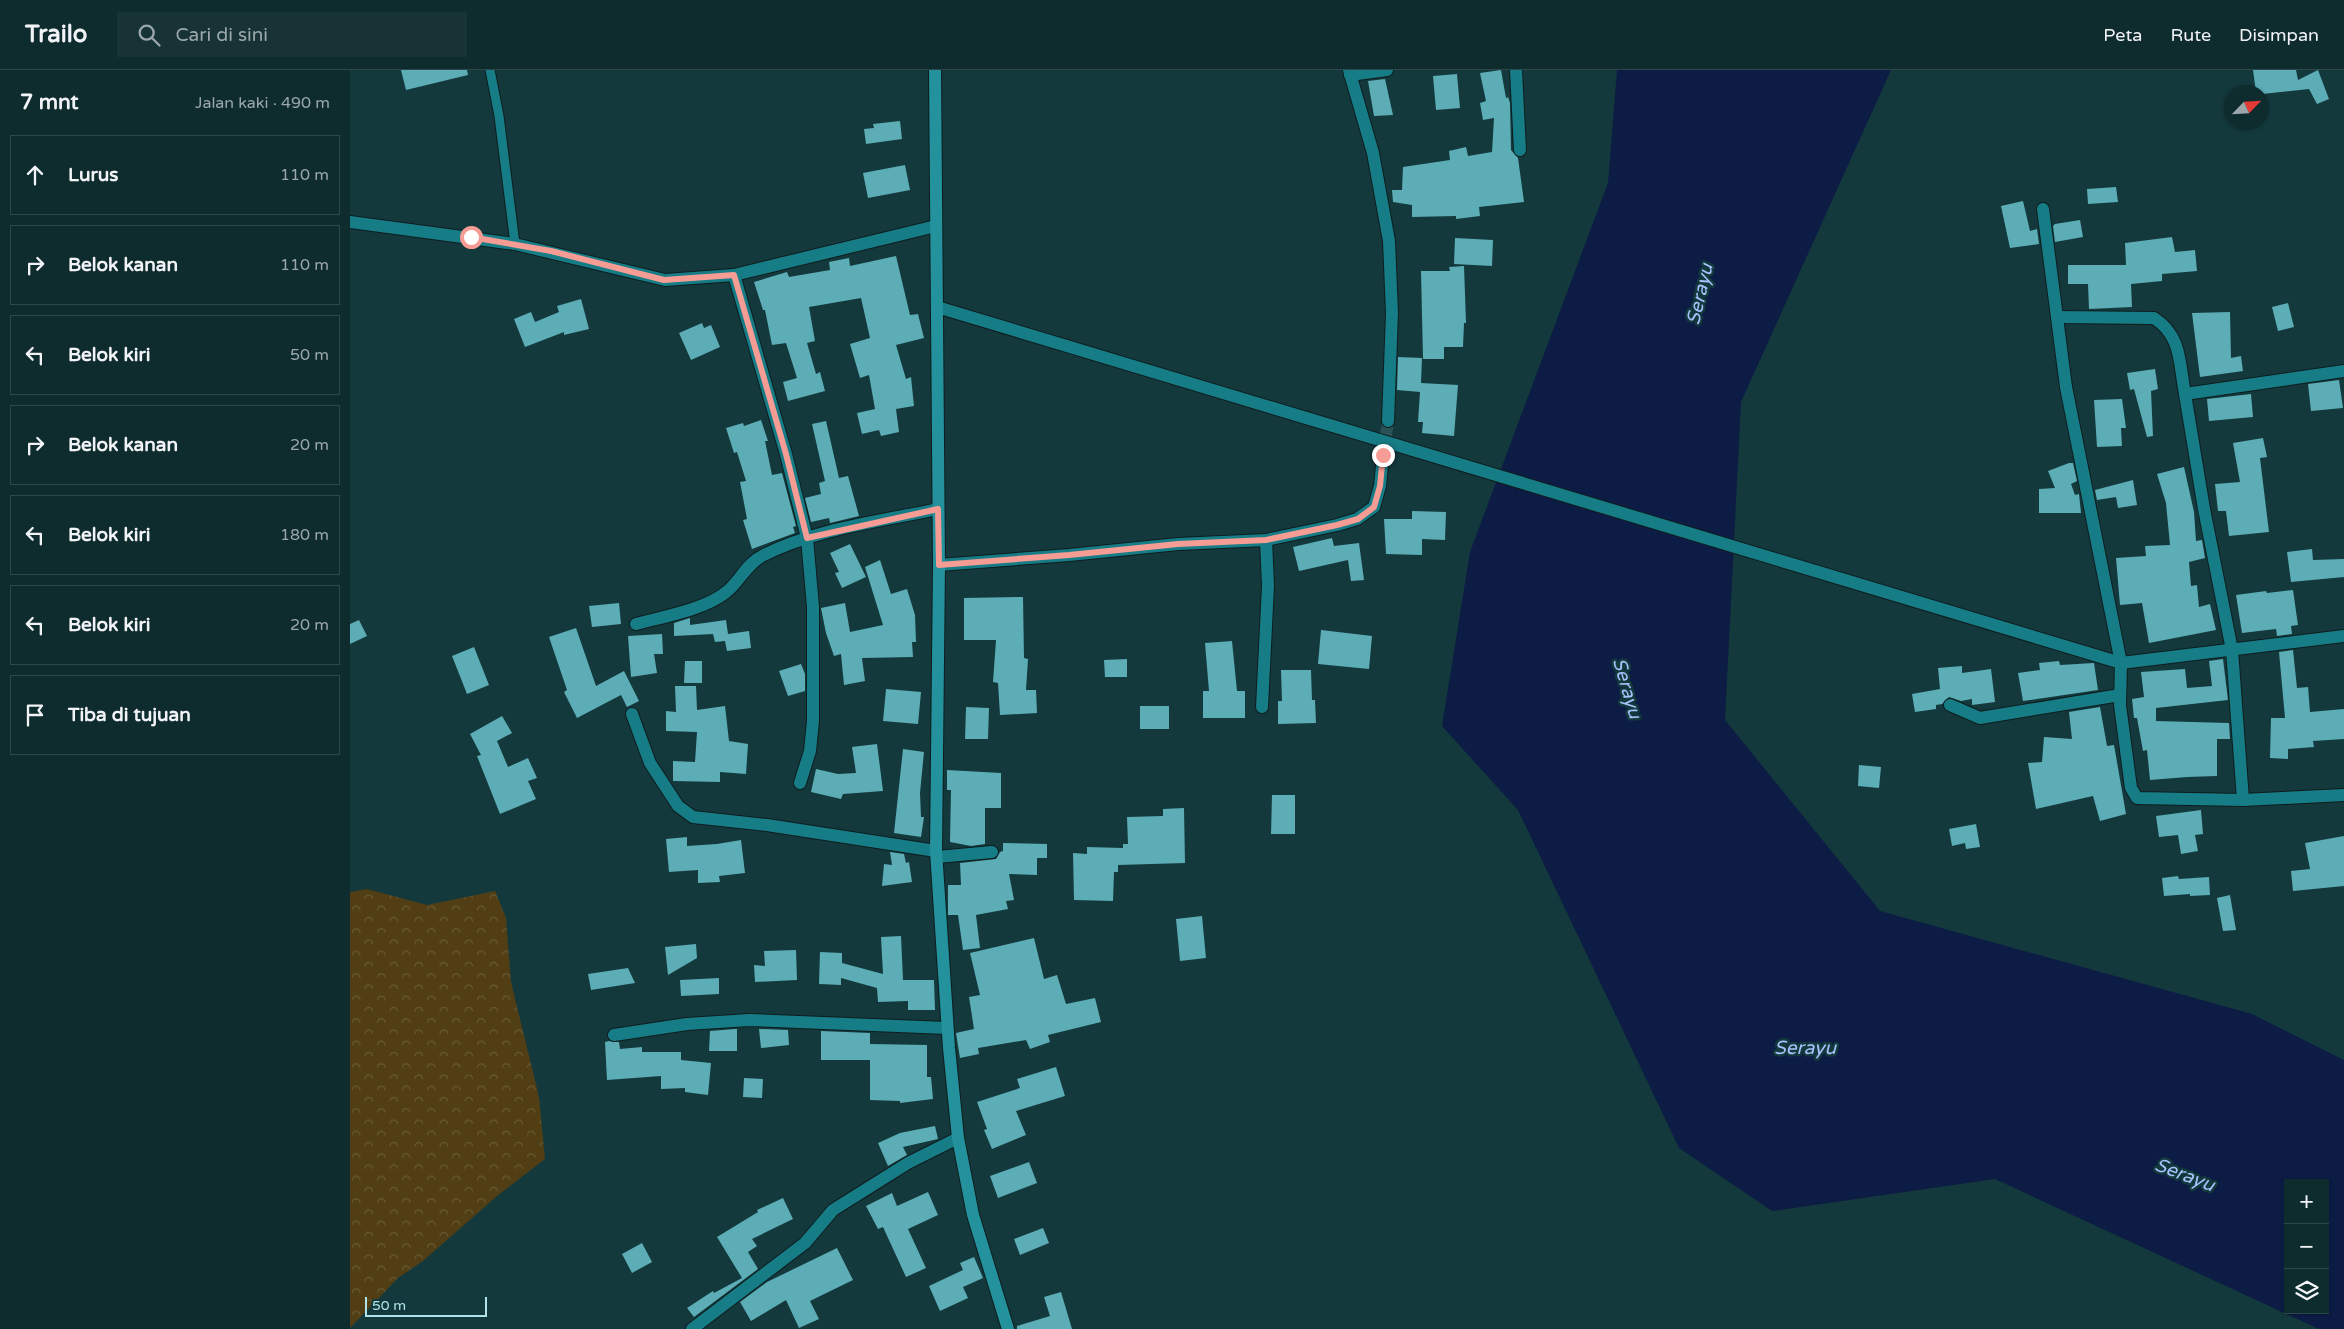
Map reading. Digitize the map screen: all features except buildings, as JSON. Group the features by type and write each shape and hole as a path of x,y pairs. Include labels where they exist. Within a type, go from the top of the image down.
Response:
{"main road":[{"path":"935,70 939,565 936,854 947,1028 958,1138 973,1214 1008,1329"}],"street":[{"path":"1387,70 1349,72 1373,153 1390,241 1392,313 1388,421"},
{"path":"1516,70 1520,150"},
{"path":"2043,209 2066,387 2121,663 2120,695 2131,788 2137,798 2243,800 2344,794"},
{"path":"350,222 515,244 664,280 734,275 936,226"},
{"path":"734,275 786,454 807,538 812,607 813,721 810,751 800,783"},
{"path":"937,307 2121,663 2344,636"},
{"path":"2057,317 2154,318 2167,326 2175,339 2204,509 2232,650 2243,800"},
{"path":"2185,394 2344,371"},
{"path":"939,565 1178,544 1266,540 1337,525 1358,519 1374,507 1380,486 1383,455"},
{"path":"636,624 703,604 725,593 743,572 761,556 807,538 938,509"},
{"path":"1262,708 1268,586 1266,540"},
{"path":"1950,705 1980,718 2120,695"},
{"path":"632,714 650,763 678,806 693,817 767,825 936,854 992,852"},
{"path":"614,1035 687,1024 749,1020 947,1028"},
{"path":"692,1329 805,1243 833,1210 900,1167 958,1138"}],"lane":[{"path":"490,70 500,116 515,244"}],"green space":[{"path":"367,889 427,905 495,891 506,918 511,982 539,1097 545,1159 497,1196 423,1261 398,1278 350,1328 350,892"}],"water":[{"name":"Serayu","path":"1617,70 1891,70 1741,402 1725,720 1880,911 2252,1014 2344,1060 2344,1329 2319,1329 2287,1314 2329,1314 2329,1179 2284,1179 2284,1313 1995,1179 1772,1211 1679,1148 1518,810 1442,726 1470,552 1608,183"}],"tunnel":[{"path":"1383,455 1388,421"}],"route":[{"path":"471,237 551,251 664,280 734,275 786,454 807,538 938,509 939,565 1178,544 1266,540 1358,519 1374,507 1380,486 1383,455"}]}
